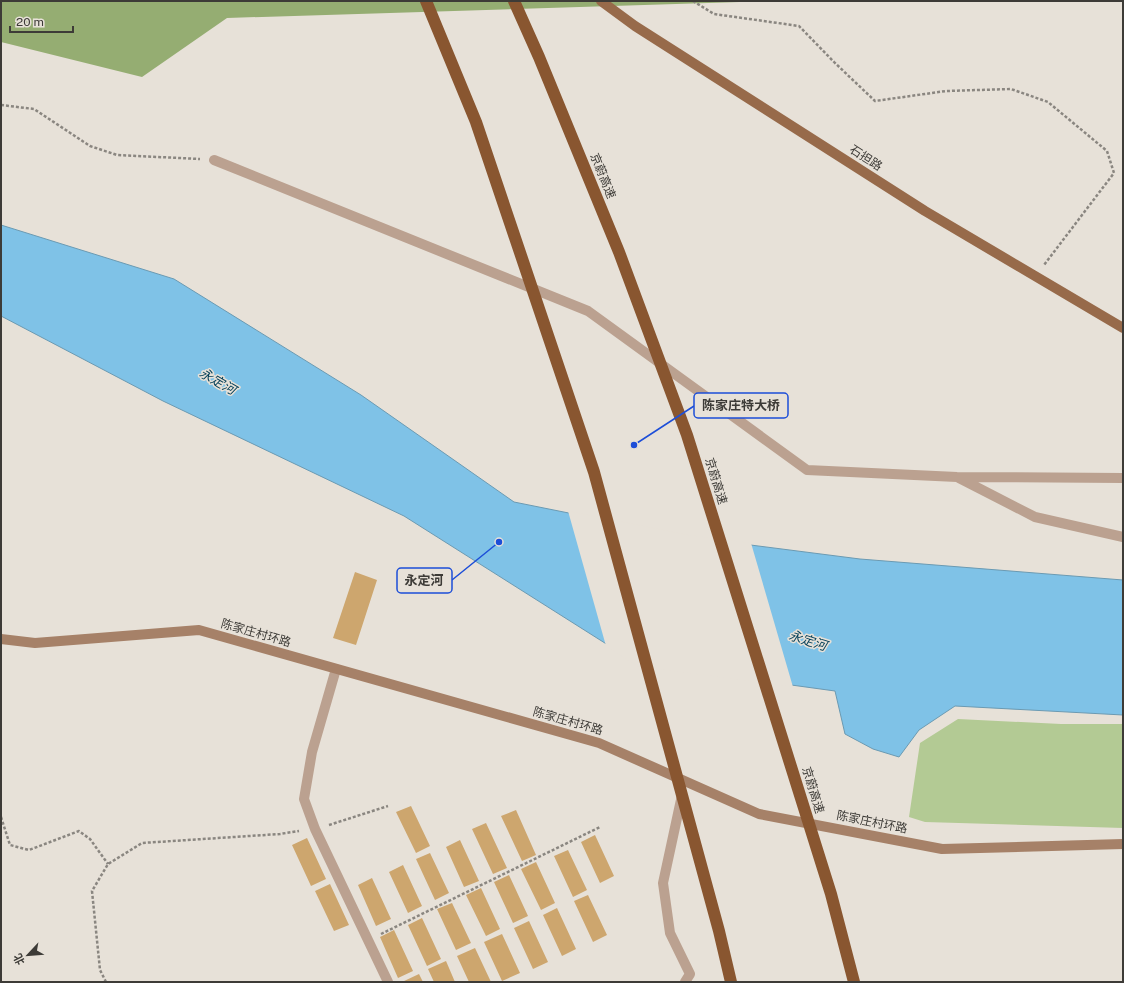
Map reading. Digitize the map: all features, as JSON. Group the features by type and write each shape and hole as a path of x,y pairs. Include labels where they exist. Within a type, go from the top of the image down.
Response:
{"highway":[{"path":"426,1 476,122 594,472 719,931 731,982"},
{"name":"京蔚高速","path":"514,1 539,57 619,252 687,435 829,886 854,982"}],"main road":[{"name":"石担路","path":"601,1 642,30 925,212 1123,328"}],"street":[{"path":"214,160 588,311 807,470 957,476 1123,478"},
{"path":"957,476 1035,517 1123,537"},
{"name":"陈家庄村环路","path":"1,639 35,644 199,630 599,744 759,814 942,848 1123,844"},
{"path":"336,669 312,752 304,799 315,829 388,982"},
{"path":"685,982 690,974 670,933 663,883 686,782"}],"path":[{"path":"693,1 714,14 799,26 875,101 946,91 1011,89 1048,102 1107,151 1114,173 1036,276"},
{"path":"1,105 34,109 90,146 118,155 214,160"},
{"path":"106,982 100,970 92,891 108,864 142,843 280,834 315,829 388,806"},
{"path":"1,817 10,845 29,850 78,831 90,839 108,864"},
{"path":"368,940 600,827"}],"green space":[{"path":"1,1 774,1 227,18 142,77 1,42"},
{"path":"958,719 1061,724 1123,724 1123,828 925,822 909,817 920,743"}],"water":[{"path":"1,225 174,279 361,395 514,502 688,537 860,559 1123,580 1123,715 955,706 919,730 899,757 873,749 845,734 835,691 638,664 404,516 163,401 1,316"}],"pier":[{"path":"568,511 688,535 751,543 793,687 637,666 606,646"}],"building":[{"path":"355,572 377,580 356,645 333,638"},
{"path":"411,806 430,846 416,853 396,812"},
{"path":"516,810 536,855 522,861 501,816"},
{"path":"486,823 507,868 493,874 472,829"},
{"path":"595,835 614,876 600,883 581,842"},
{"path":"307,838 326,879 311,886 292,845"},
{"path":"460,840 479,881 464,887 446,847"},
{"path":"568,850 587,890 573,897 554,856"},
{"path":"430,853 449,893 435,900 416,859"},
{"path":"536,862 555,903 541,910 521,869"},
{"path":"403,865 422,906 408,913 389,872"},
{"path":"509,875 528,916 513,923 494,882"},
{"path":"372,878 391,919 376,926 358,885"},
{"path":"330,884 349,925 334,931 315,891"},
{"path":"481,888 500,929 486,936 466,895"},
{"path":"588,895 607,935 593,942 574,901"},
{"path":"452,903 471,943 456,950 437,909"},
{"path":"557,908 576,949 562,956 543,915"},
{"path":"422,918 441,959 427,966 408,925"},
{"path":"529,921 548,962 533,969 514,928"},
{"path":"394,930 413,971 398,978 380,937"},
{"path":"502,934 520,973 502,981 484,942"},
{"path":"475,948 491,982 469,982 457,956"},
{"path":"446,961 455,982 434,982 428,969"},
{"path":"419,974 423,982 402,982"}],"place":[{"name":"陈家庄特大桥","path":"634,445"},
{"name":"永定河","path":"499,542"}]}
